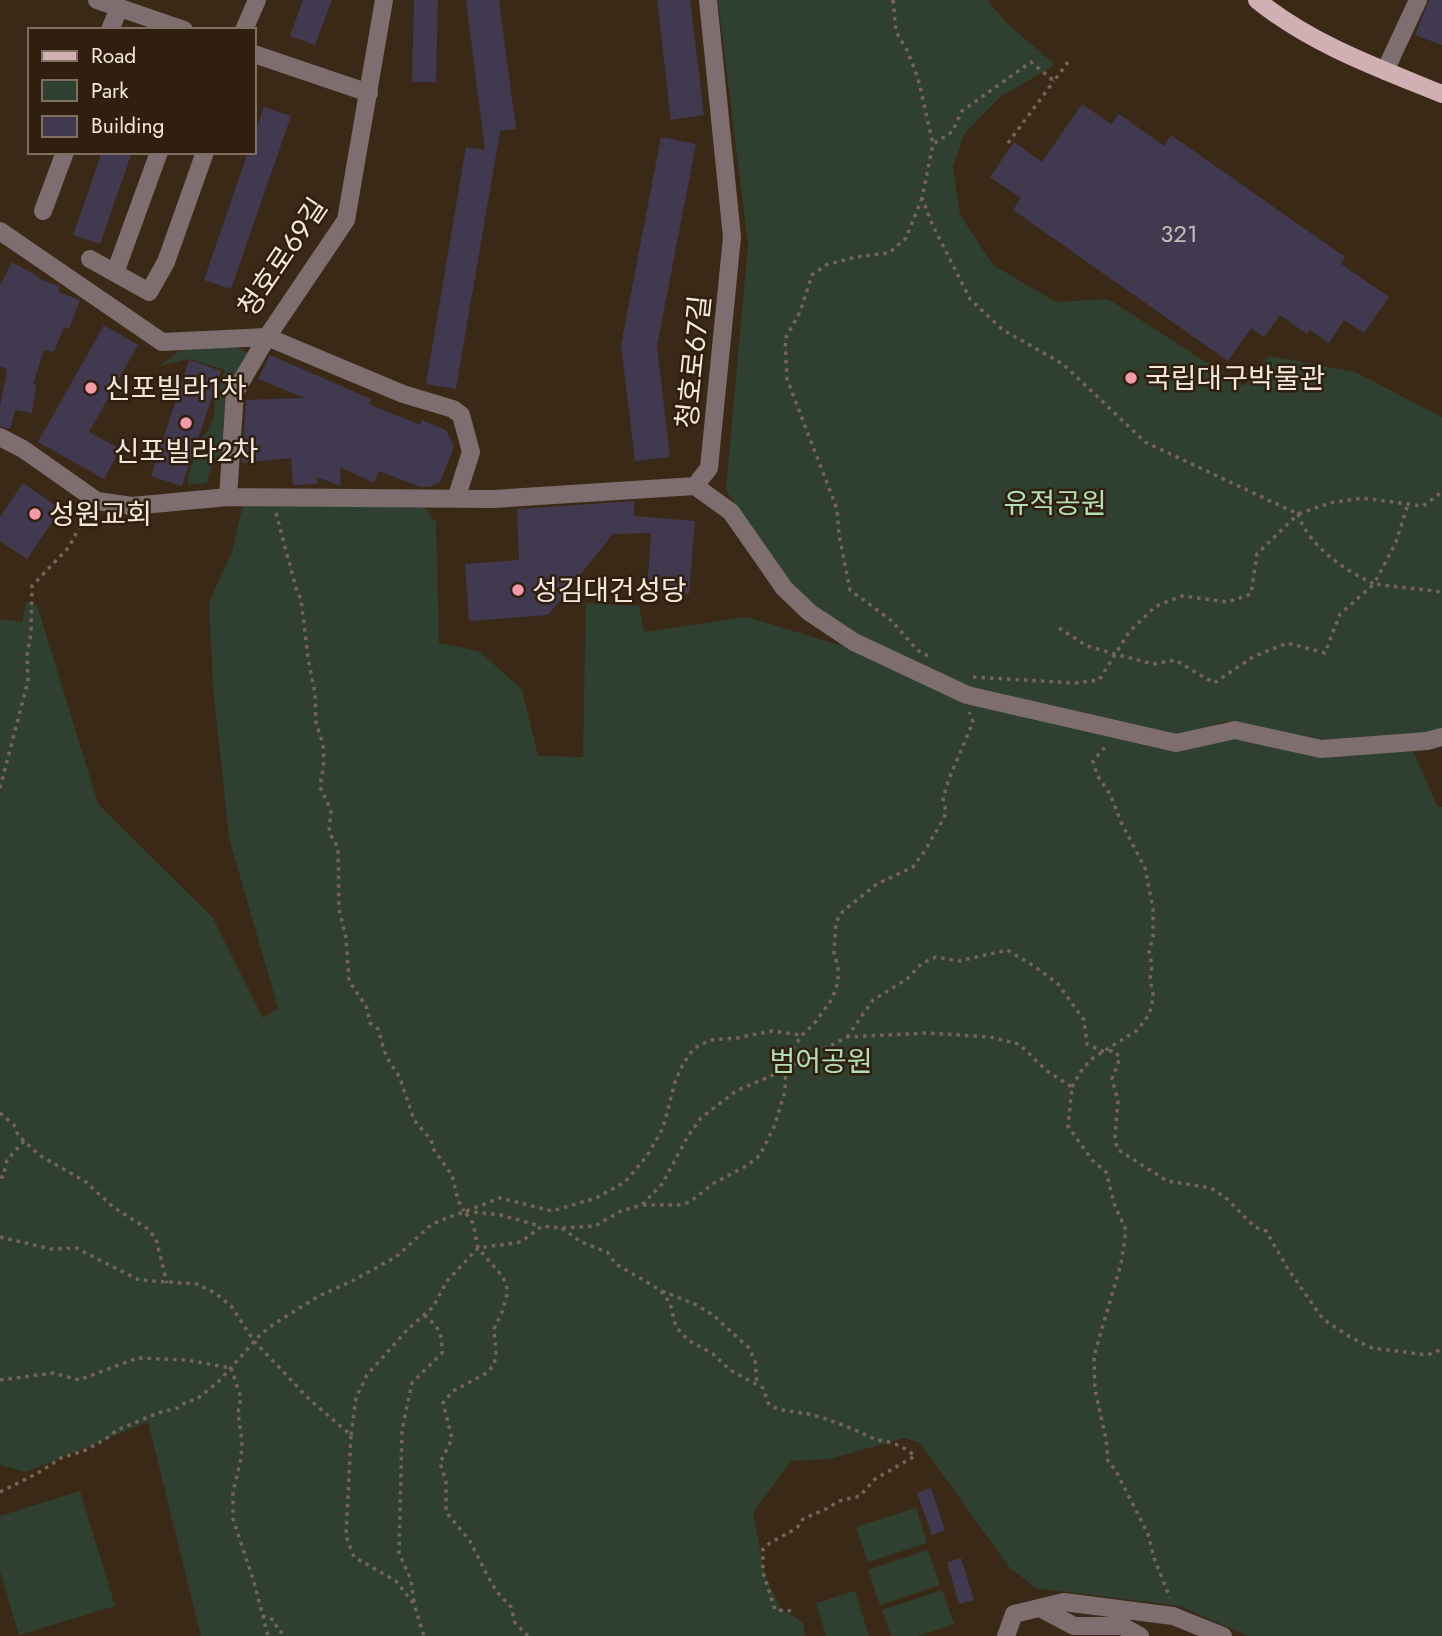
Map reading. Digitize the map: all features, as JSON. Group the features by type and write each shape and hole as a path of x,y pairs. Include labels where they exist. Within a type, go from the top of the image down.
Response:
{"main road":[{"path":"1257,0 1273,13 1339,52 1442,94"}],"street":[{"path":"97,0 178,28"},
{"path":"245,28 257,0"},
{"name":"청호로69길","path":"0,232 162,342 267,337 346,220 384,0"},
{"name":"청호로67길","path":"695,486 709,468 732,237 708,0"},
{"path":"1385,71 1418,0"},
{"path":"111,28 118,8"},
{"path":"256,55 369,93"},
{"path":"43,211 64,154"},
{"path":"115,273 158,154"},
{"path":"90,259 149,292 166,262 204,154"},
{"path":"228,497 235,392 267,337 403,394 461,415 471,452 456,499"},
{"path":"0,437 23,449 97,501 132,506 228,497 493,499 695,486 731,512 784,588 809,612 854,642 962,693 1024,710 1176,743 1235,730 1321,749 1427,741 1442,737"},
{"path":"1006,1636 1014,1614 1064,1602 1171,1615 1223,1636"},
{"path":"1040,1608 1074,1626 1122,1626 1140,1636"}],"path":[{"path":"893,0 896,32 907,50 918,78 933,144 922,198 906,238 889,253 856,257 826,265 812,275 800,312 785,339 787,379 838,509 839,535 850,590 892,621 917,650 937,661"},
{"path":"933,144 952,132 962,111 1031,62 1054,81"},
{"path":"1008,143 1068,62"},
{"path":"922,198 970,299 1003,330 1063,364 1145,442 1298,514"},
{"path":"464,1211 501,1215 542,1226 594,1226 621,1211 642,1205 678,1205 690,1202 714,1183 748,1165 760,1155 774,1127 784,1095 786,1080 782,1065 802,1035 826,1007 838,982 833,938 836,922 842,911 877,884 913,867 943,820 946,812 943,798 948,779 973,722 962,693 967,677 1075,683 1099,680 1129,632 1156,606 1182,596 1227,602 1251,594 1258,554 1298,514 1330,503 1363,498 1423,506 1442,492"},
{"path":"272,497 301,599 308,658 316,693 316,722 323,745 324,762 320,787 331,810 329,832 338,848 339,909 346,938 349,981 366,1008 370,1023 378,1029 386,1056 400,1078 414,1121 431,1140 434,1150 452,1175 458,1200 473,1223 478,1248 503,1278 508,1291 494,1329 494,1365 485,1374 453,1391 443,1404 452,1439 440,1463 446,1481 446,1512 470,1541 488,1577 511,1607 515,1623 527,1636"},
{"path":"0,788 28,681 27,655 33,586 69,547 93,498"},
{"path":"1059,628 1087,646 1115,654 1153,664 1175,660 1214,682 1252,657 1287,643 1325,653 1340,614 1374,584 1396,542 1408,504"},
{"path":"1298,514 1301,526 1346,570 1374,584 1442,592"},
{"path":"1113,744 1106,745 1093,761 1097,775 1110,794 1145,868 1153,909 1153,937 1149,951 1152,965 1152,1007 1136,1031 1103,1051 1083,1068 1072,1087 1068,1126 1092,1160 1106,1172 1115,1206 1126,1230 1121,1264 1094,1356 1095,1390 1108,1461 1116,1471 1148,1534 1154,1558 1172,1602 1171,1615"},
{"path":"847,1037 873,1000 907,979 920,964 936,957 959,961 1007,950 1058,984 1084,1020 1087,1044 1103,1051 1115,1051 1120,1058 1112,1079 1118,1101 1115,1137 1117,1149 1167,1181 1211,1188 1225,1197 1255,1227 1266,1231 1288,1269 1323,1319 1350,1337 1372,1348 1427,1355 1442,1349"},
{"path":"0,1492 61,1458 86,1450 117,1430 197,1399 274,1324 293,1311 396,1257 432,1224 500,1198 552,1210 596,1198 625,1182 647,1156 663,1128 683,1064 694,1048 711,1040 772,1031 802,1035"},
{"path":"642,1205 662,1184 701,1118 737,1091 847,1037 928,1033 1019,1044 1047,1071 1072,1087"},
{"path":"0,1113 39,1155 86,1182 113,1207 148,1229 162,1256 167,1283"},
{"path":"0,1177 3,1177 7,1160 24,1141"},
{"path":"414,1604 396,1581 354,1557 346,1536 351,1435 356,1398 367,1375 407,1330 433,1307 447,1282 478,1248 521,1242 542,1226"},
{"path":"561,1228 581,1242 607,1252 616,1264 660,1290 705,1311 749,1348 755,1362 757,1384"},
{"path":"0,1237 51,1249 76,1248 139,1280 197,1284 215,1293 231,1306 254,1341 310,1400 351,1435"},
{"path":"660,1290 670,1303 676,1327 688,1340 713,1354 730,1370 763,1388 769,1405 781,1411 830,1420 877,1440 906,1448 915,1456 874,1479 860,1496 839,1501 803,1519 797,1528 763,1549 763,1572 775,1610 795,1611"},
{"path":"424,1315 438,1326 442,1336 442,1353 412,1383 402,1430 403,1476 399,1493 399,1553 411,1580 414,1604 424,1636"},
{"path":"0,1380 53,1373 79,1380 137,1358 186,1360 231,1368"},
{"path":"231,1368 241,1398 238,1413 242,1441 241,1459 233,1492 233,1519 252,1573 268,1636"},
{"path":"262,1616 274,1620 278,1630 287,1636"}],"green space":[{"name":"유적공원","path":"718,0 987,0 1007,23 1055,65 1001,96 964,134 953,167 960,215 993,265 1056,302 1108,299 1243,386 1269,356 1355,372 1442,417 1442,730 1424,735 1325,742 1228,721 1176,735 967,689 858,636 787,584 726,490 748,245"},
{"path":"235,345 249,354 228,386 221,456 213,461 207,483 188,485 188,476 201,439 214,417 214,400 225,370 189,359 160,366 181,350"},
{"name":"범어공원","path":"243,505 424,506 436,523 439,643 479,651 522,690 538,756 583,757 586,603 639,606 644,632 747,617 849,648 966,702 1175,748 1225,734 1412,749 1438,807 1442,807 1442,1636 1248,1636 1180,1606 1036,1588 1010,1568 920,1443 904,1438 830,1459 791,1461 753,1513 765,1576 780,1607 803,1623 805,1636 201,1636 148,1422 26,1472 0,1465 0,619 22,622 26,601 37,605 98,804 213,918 263,1018 278,1008 229,838 213,686 209,602 232,552"},
{"path":"80,1491 115,1606 19,1635 0,1571 0,1516"},
{"path":"916,1508 927,1543 868,1562 856,1527"},
{"path":"928,1550 940,1585 880,1605 868,1570"},
{"path":"942,1590 954,1624 918,1636 891,1636 882,1610"},
{"path":"855,1591 869,1636 826,1636 816,1603"}],"building":[{"path":"303,0 332,0 315,45 290,36"},
{"path":"414,0 438,0 436,82 412,82"},
{"path":"466,0 499,0 516,129 500,131 456,389 426,384 466,147 485,150"},
{"path":"657,0 690,0 704,115 671,120"},
{"path":"1429,0 1442,0 1442,45 1415,35"},
{"name":"국립대구박물관","path":"1082,104 1111,124 1119,114 1164,146 1171,135 1345,257 1341,264 1389,297 1364,333 1344,320 1329,343 1310,330 1307,334 1280,315 1264,337 1251,328 1228,361 1013,210 1021,198 990,177 1014,142 1042,162"},
{"path":"264,107 291,116 231,289 204,280 247,154 256,154 256,130"},
{"path":"661,137 696,144 657,346 670,457 635,461 621,345"},
{"path":"101,154 131,154 100,244 73,235"},
{"path":"12,262 38,278 60,287 58,292 80,300 69,329 64,327 54,352 44,350 33,384 36,385 32,413 15,410 10,429 0,426 0,407 7,369 0,366 0,285"},
{"name":"신포빌라1차","path":"104,325 138,345 89,432 120,449 104,479 38,442"},
{"path":"270,355 371,399 369,404 420,425 422,420 446,430 454,447 440,482 421,487 379,471 374,483 340,467 341,486 317,477 317,484 293,485 291,458 242,463 246,400 305,398 258,379"},
{"name":"신포빌라2차","path":"189,360 221,371 182,486 151,476"},
{"path":"23,483 61,509 27,559 0,541 0,517"},
{"path":"634,501 634,516 695,521 689,594 647,590 651,533 613,534 548,615 469,621 465,564 519,560 517,509"},
{"path":"931,1488 945,1530 932,1535 917,1493"},
{"path":"961,1558 974,1600 959,1604 947,1562"}],"place":[{"name":"국립대구박물관","path":"1131,378"},
{"name":"신포빌라1차","path":"91,388"},
{"name":"신포빌라2차","path":"186,423"},
{"name":"성원교회","path":"35,514"},
{"name":"성김대건성당","path":"518,590"}]}
